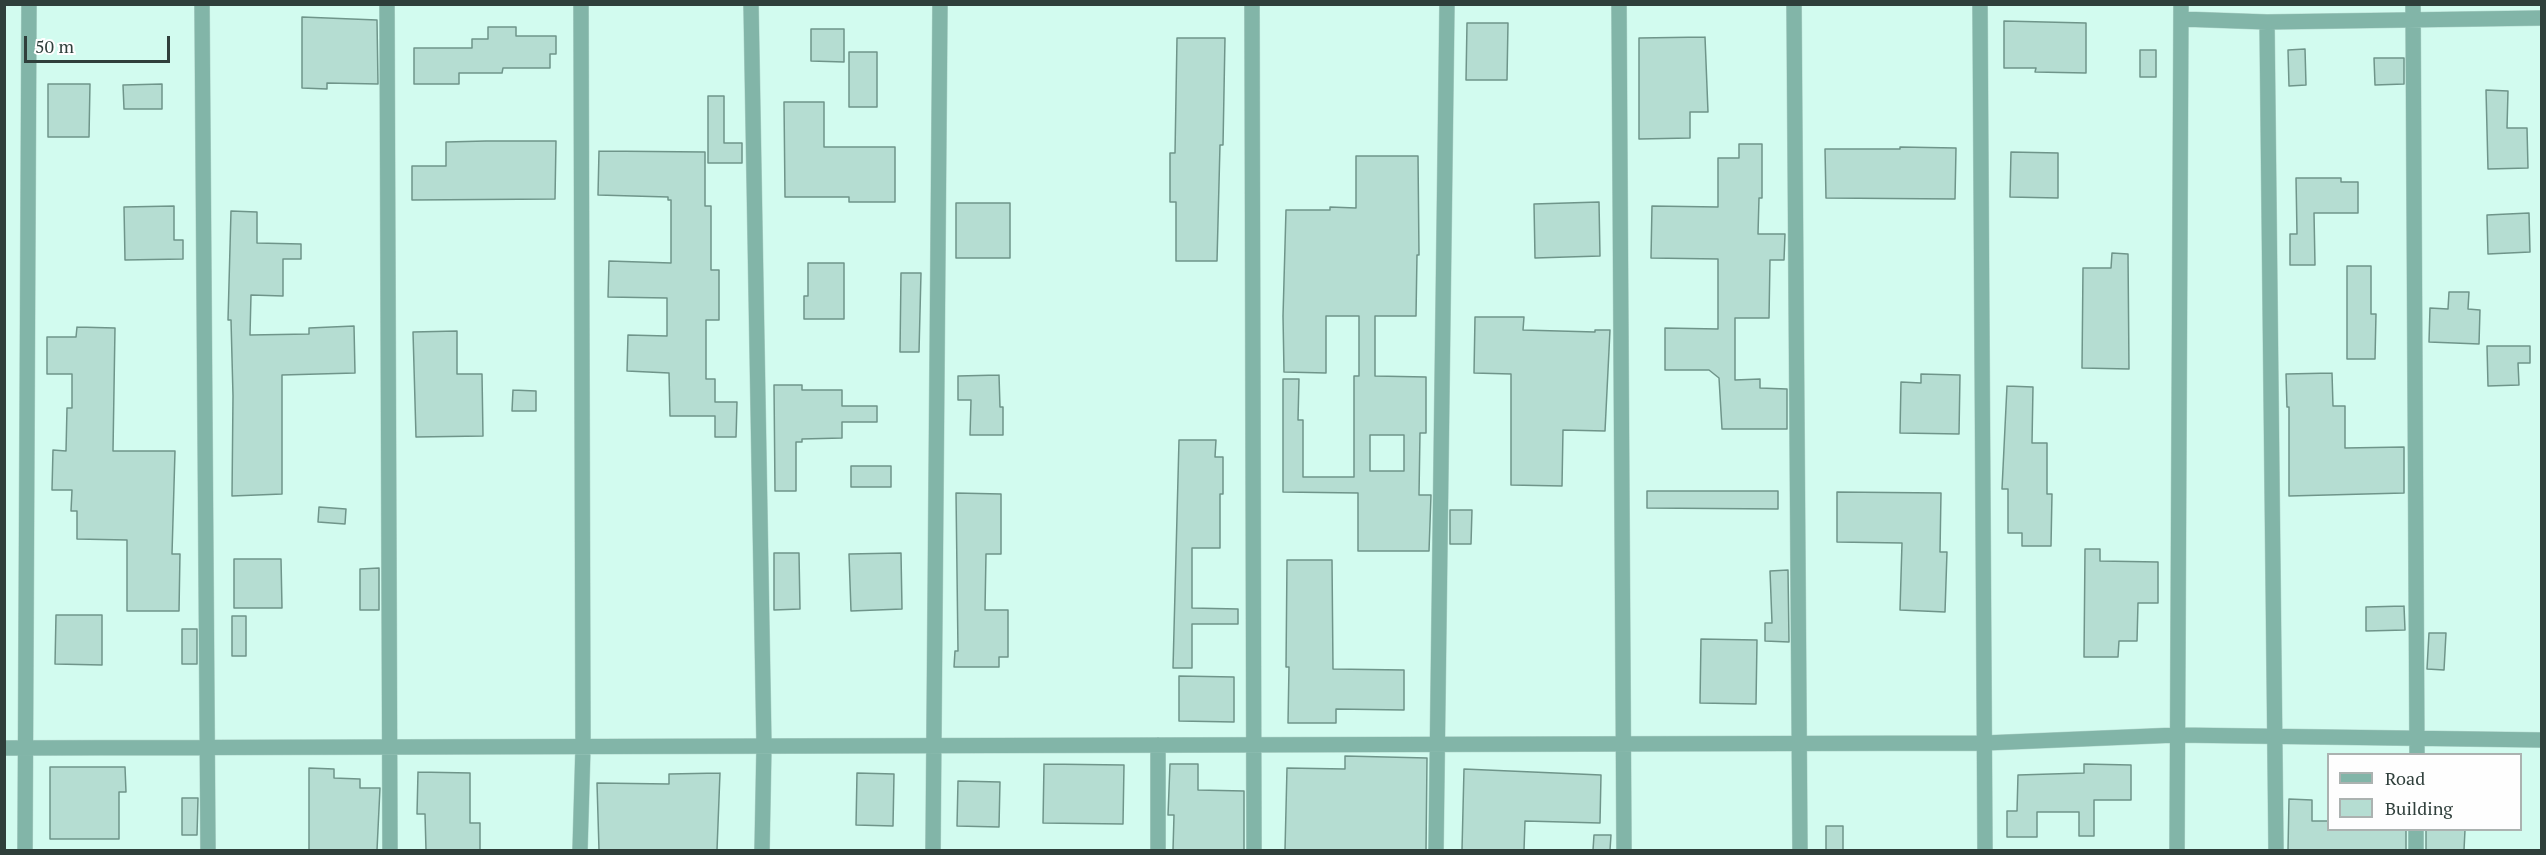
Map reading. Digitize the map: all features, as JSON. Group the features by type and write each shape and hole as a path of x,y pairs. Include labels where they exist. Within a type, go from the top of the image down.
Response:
{"street":[{"path":"25,850 29,4"},
{"path":"202,4 208,850"},
{"path":"387,4 390,850"},
{"path":"580,850 583,747 581,4"},
{"path":"751,4 764,746 762,850"},
{"path":"933,850 940,4"},
{"path":"1252,4 1254,850"},
{"path":"1436,850 1447,4"},
{"path":"1619,4 1624,850"},
{"path":"1794,4 1800,850"},
{"path":"1980,4 1985,850"},
{"path":"2177,850 2181,12 2267,22 2414,12 2541,18"},
{"path":"2414,12 2416,753"},
{"path":"2267,22 2276,850"},
{"path":"4,748 1984,743 2177,735 2541,740"},
{"path":"1158,745 1158,850"},
{"path":"2416,831 2416,850"}],"building":[{"path":"302,17 377,20 378,84 327,83 327,89 302,88"},
{"path":"2004,21 2086,23 2086,73 2035,72 2036,68 2004,68"},
{"path":"1467,23 1508,23 1507,80 1466,80"},
{"path":"488,27 516,27 516,36 556,36 556,54 550,54 550,68 503,68 502,73 459,73 459,84 414,84 414,48 472,48 472,39 488,39"},
{"path":"811,29 844,29 844,62 811,61"},
{"path":"1705,37 1708,112 1690,112 1690,138 1639,139 1639,38"},
{"path":"1177,38 1225,38 1223,145 1220,145 1217,261 1176,261 1176,202 1170,202 1170,153 1175,153"},
{"path":"2305,49 2306,85 2289,86 2288,50"},
{"path":"2140,50 2156,50 2156,77 2140,77"},
{"path":"849,52 877,52 877,107 849,107"},
{"path":"2374,58 2404,58 2404,84 2375,85"},
{"path":"48,84 90,84 89,137 48,137"},
{"path":"162,84 162,109 124,109 123,85"},
{"path":"2486,90 2508,91 2507,128 2527,128 2528,168 2488,169"},
{"path":"708,96 724,96 724,143 742,143 742,163 708,163"},
{"path":"784,102 824,102 824,147 895,147 895,202 849,202 849,197 785,197"},
{"path":"556,141 555,199 412,200 412,166 446,166 446,142"},
{"path":"1739,144 1762,144 1762,198 1759,198 1758,234 1785,234 1784,260 1770,260 1769,318 1735,318 1735,380 1760,379 1760,388 1787,389 1787,429 1722,429 1719,378 1709,370 1665,370 1665,328 1718,329 1718,259 1651,258 1652,206 1718,207 1718,158 1739,158"},
{"path":"1900,147 1956,148 1955,199 1826,198 1825,149 1900,149"},
{"path":"599,151 705,152 705,206 711,206 711,270 719,270 719,320 706,320 706,379 715,379 715,402 737,402 736,437 715,437 715,416 670,416 669,373 627,371 628,335 667,336 667,298 608,297 609,261 671,263 671,200 668,200 668,197 598,195"},
{"path":"2011,152 2058,153 2058,198 2010,197"},
{"path":"1356,156 1418,156 1419,255 1417,255 1416,316 1375,316 1375,376 1426,377 1426,433 1420,433 1419,495 1431,495 1429,551 1358,551 1358,493 1283,492 1283,379 1299,379 1298,420 1303,420 1303,477 1354,477 1354,376 1359,376 1359,316 1326,316 1326,373 1284,372 1286,210 1356,208","holes":["1370,435 1404,435 1404,471 1370,471"]},
{"path":"2296,178 2341,178 2341,182 2358,182 2358,213 2314,213 2315,265 2290,265 2290,234 2297,234"},
{"path":"1599,202 1600,256 1535,258 1534,204"},
{"path":"956,203 1010,203 1010,258 956,258"},
{"path":"174,206 174,240 183,240 183,259 125,260 124,207"},
{"path":"231,211 257,212 257,243 301,244 301,259 283,259 283,296 251,295 250,335 309,334 309,328 354,326 355,373 282,375 282,494 232,496 233,396 231,320 228,320"},
{"path":"2529,213 2530,252 2488,254 2487,215"},
{"path":"2112,253 2128,254 2129,369 2082,368 2083,268 2111,268"},
{"path":"808,263 844,263 844,319 804,319 804,296 808,296"},
{"path":"2347,266 2371,266 2371,314 2376,314 2375,359 2347,359"},
{"path":"901,273 921,273 919,352 900,352"},
{"path":"2449,292 2469,292 2468,309 2480,310 2479,344 2429,342 2430,308 2448,309"},
{"path":"1475,317 1524,317 1523,330 1595,332 1595,330 1610,330 1605,431 1563,430 1562,486 1511,485 1511,374 1474,373"},
{"path":"77,327 115,328 113,451 175,451 172,554 180,554 179,611 127,611 127,540 77,539 77,511 71,511 72,490 52,490 53,450 66,451 67,408 72,408 72,374 47,374 47,337 76,337"},
{"path":"457,331 457,374 482,374 483,436 416,437 413,332"},
{"path":"2487,346 2530,346 2530,363 2518,363 2519,385 2488,386"},
{"path":"2332,373 2333,406 2345,406 2345,448 2404,447 2404,493 2289,496 2289,407 2287,407 2286,374"},
{"path":"1921,374 1960,375 1959,434 1900,433 1901,382 1921,383"},
{"path":"999,375 1000,407 1003,407 1003,435 970,435 971,400 958,400 958,376"},
{"path":"774,385 802,385 802,390 842,390 842,406 877,406 877,422 842,422 842,438 802,439 802,442 796,442 796,491 775,491"},
{"path":"2007,386 2033,387 2032,443 2047,443 2047,494 2052,494 2051,546 2022,546 2022,533 2008,533 2008,489 2002,489"},
{"path":"513,390 536,391 536,411 512,411"},
{"path":"1179,440 1216,440 1215,457 1223,457 1220,548 1192,548 1192,608 1238,609 1238,624 1192,624 1192,668 1173,668"},
{"path":"851,466 891,466 891,487 851,487"},
{"path":"1647,491 1778,491 1778,509 1647,508"},
{"path":"1837,492 1941,493 1940,552 1947,552 1945,612 1900,610 1902,543 1837,542"},
{"path":"956,493 1001,494 1001,554 986,554 985,610 1008,610 1008,657 999,657 999,667 954,667 955,651 958,651"},
{"path":"319,507 346,509 345,524 318,522"},
{"path":"1450,510 1472,510 1471,544 1450,544"},
{"path":"2085,549 2100,549 2100,561 2158,562 2158,603 2138,603 2137,641 2119,641 2118,657 2084,657"},
{"path":"774,553 799,553 800,609 774,610"},
{"path":"901,553 902,609 851,611 849,554"},
{"path":"234,559 281,559 282,608 234,608"},
{"path":"1287,560 1332,560 1333,669 1404,670 1404,710 1336,709 1336,723 1288,723"},
{"path":"379,568 379,610 360,610 360,569"},
{"path":"1788,570 1789,642 1765,641 1765,623 1772,623 1770,571"},
{"path":"2404,606 2405,630 2366,631 2366,607"},
{"path":"56,615 102,615 102,665 55,664"},
{"path":"232,616 246,616 246,656 232,656"},
{"path":"182,629 197,629 197,664 182,664"},
{"path":"2429,633 2446,633 2444,670 2427,669"},
{"path":"1701,639 1757,640 1756,704 1700,703"},
{"path":"1179,676 1234,677 1234,722 1179,721"},
{"path":"1345,756 1427,758 1426,850 1285,850 1287,768 1345,769"},
{"path":"1044,764 1124,765 1123,824 1043,823"},
{"path":"1170,764 1198,764 1198,790 1244,791 1244,850 1173,850 1174,815 1168,815"},
{"path":"2084,764 2131,765 2131,800 2094,800 2094,836 2079,836 2079,812 2037,812 2037,837 2007,837 2007,811 2017,811 2018,775 2084,773"},
{"path":"50,767 125,767 126,792 119,792 119,839 50,839"},
{"path":"309,768 334,769 334,778 360,779 360,788 380,788 377,850 309,850"},
{"path":"1464,769 1601,775 1600,823 1525,821 1524,850 1462,850"},
{"path":"418,772 470,773 470,823 480,823 480,850 426,850 425,814 417,814"},
{"path":"720,773 717,850 599,850 597,783 669,784 669,774"},
{"path":"857,773 894,774 893,826 856,825"},
{"path":"958,781 1000,782 999,827 957,826"},
{"path":"182,798 198,798 197,835 182,835"},
{"path":"2289,799 2312,800 2312,821 2327,821 2327,831 2406,831 2406,850 2288,850"},
{"path":"1826,826 1843,826 1843,850 1826,850"},
{"path":"2426,831 2465,831 2464,850 2426,850"},
{"path":"1594,835 1611,835 1610,850 1593,850"}]}
